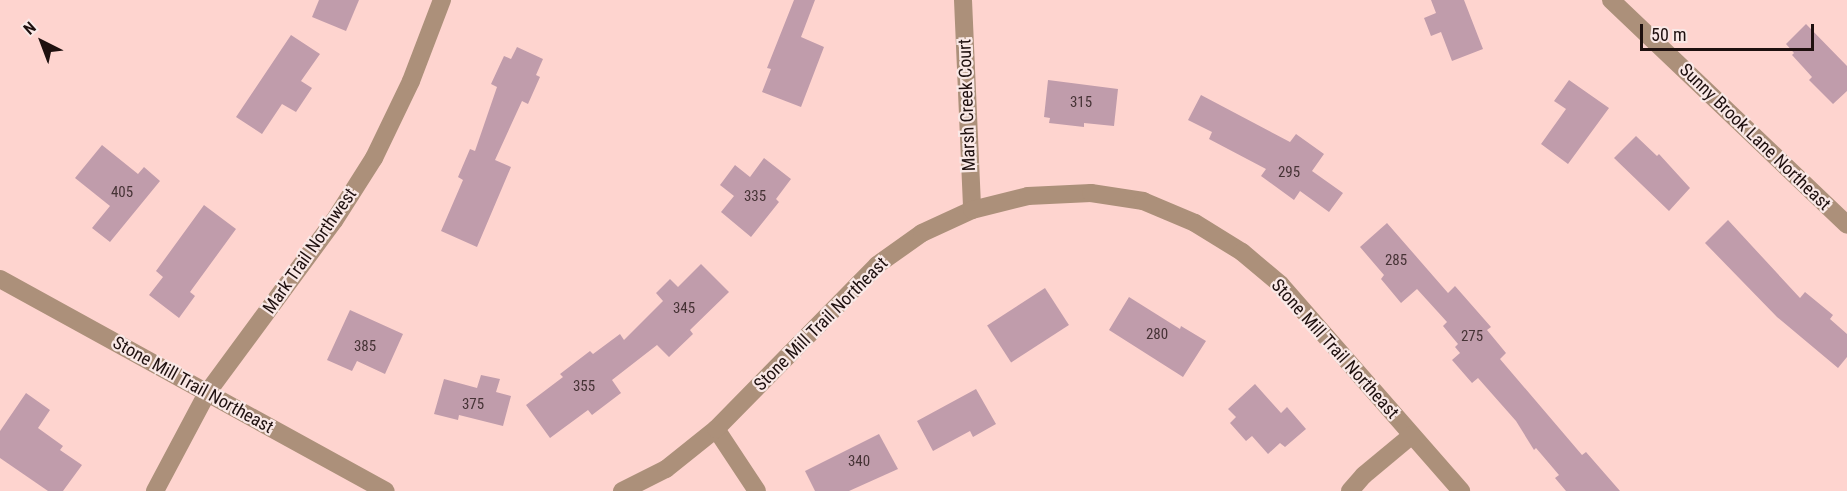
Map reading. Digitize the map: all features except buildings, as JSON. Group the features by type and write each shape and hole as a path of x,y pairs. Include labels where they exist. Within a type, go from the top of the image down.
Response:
{"street":[{"name":"Mark Trail Northwest","path":"155,491 207,393 334,221 374,158 411,81 442,0"},
{"name":"Marsh Creek Court","path":"963,0 972,210"},
{"name":"Sunny Brook Lane Northeast","path":"1611,0 1847,225"},
{"name":"Stone Mill Trail Northeast","path":"622,491 666,469 716,429 877,265 922,233 972,210 1028,196 1091,193 1143,201 1195,223 1242,252 1280,284 1461,491"},
{"name":"Stone Mill Trail Northeast","path":"0,279 386,491"},
{"path":"716,429 757,491"},
{"path":"1350,491 1364,475 1412,435"}]}
